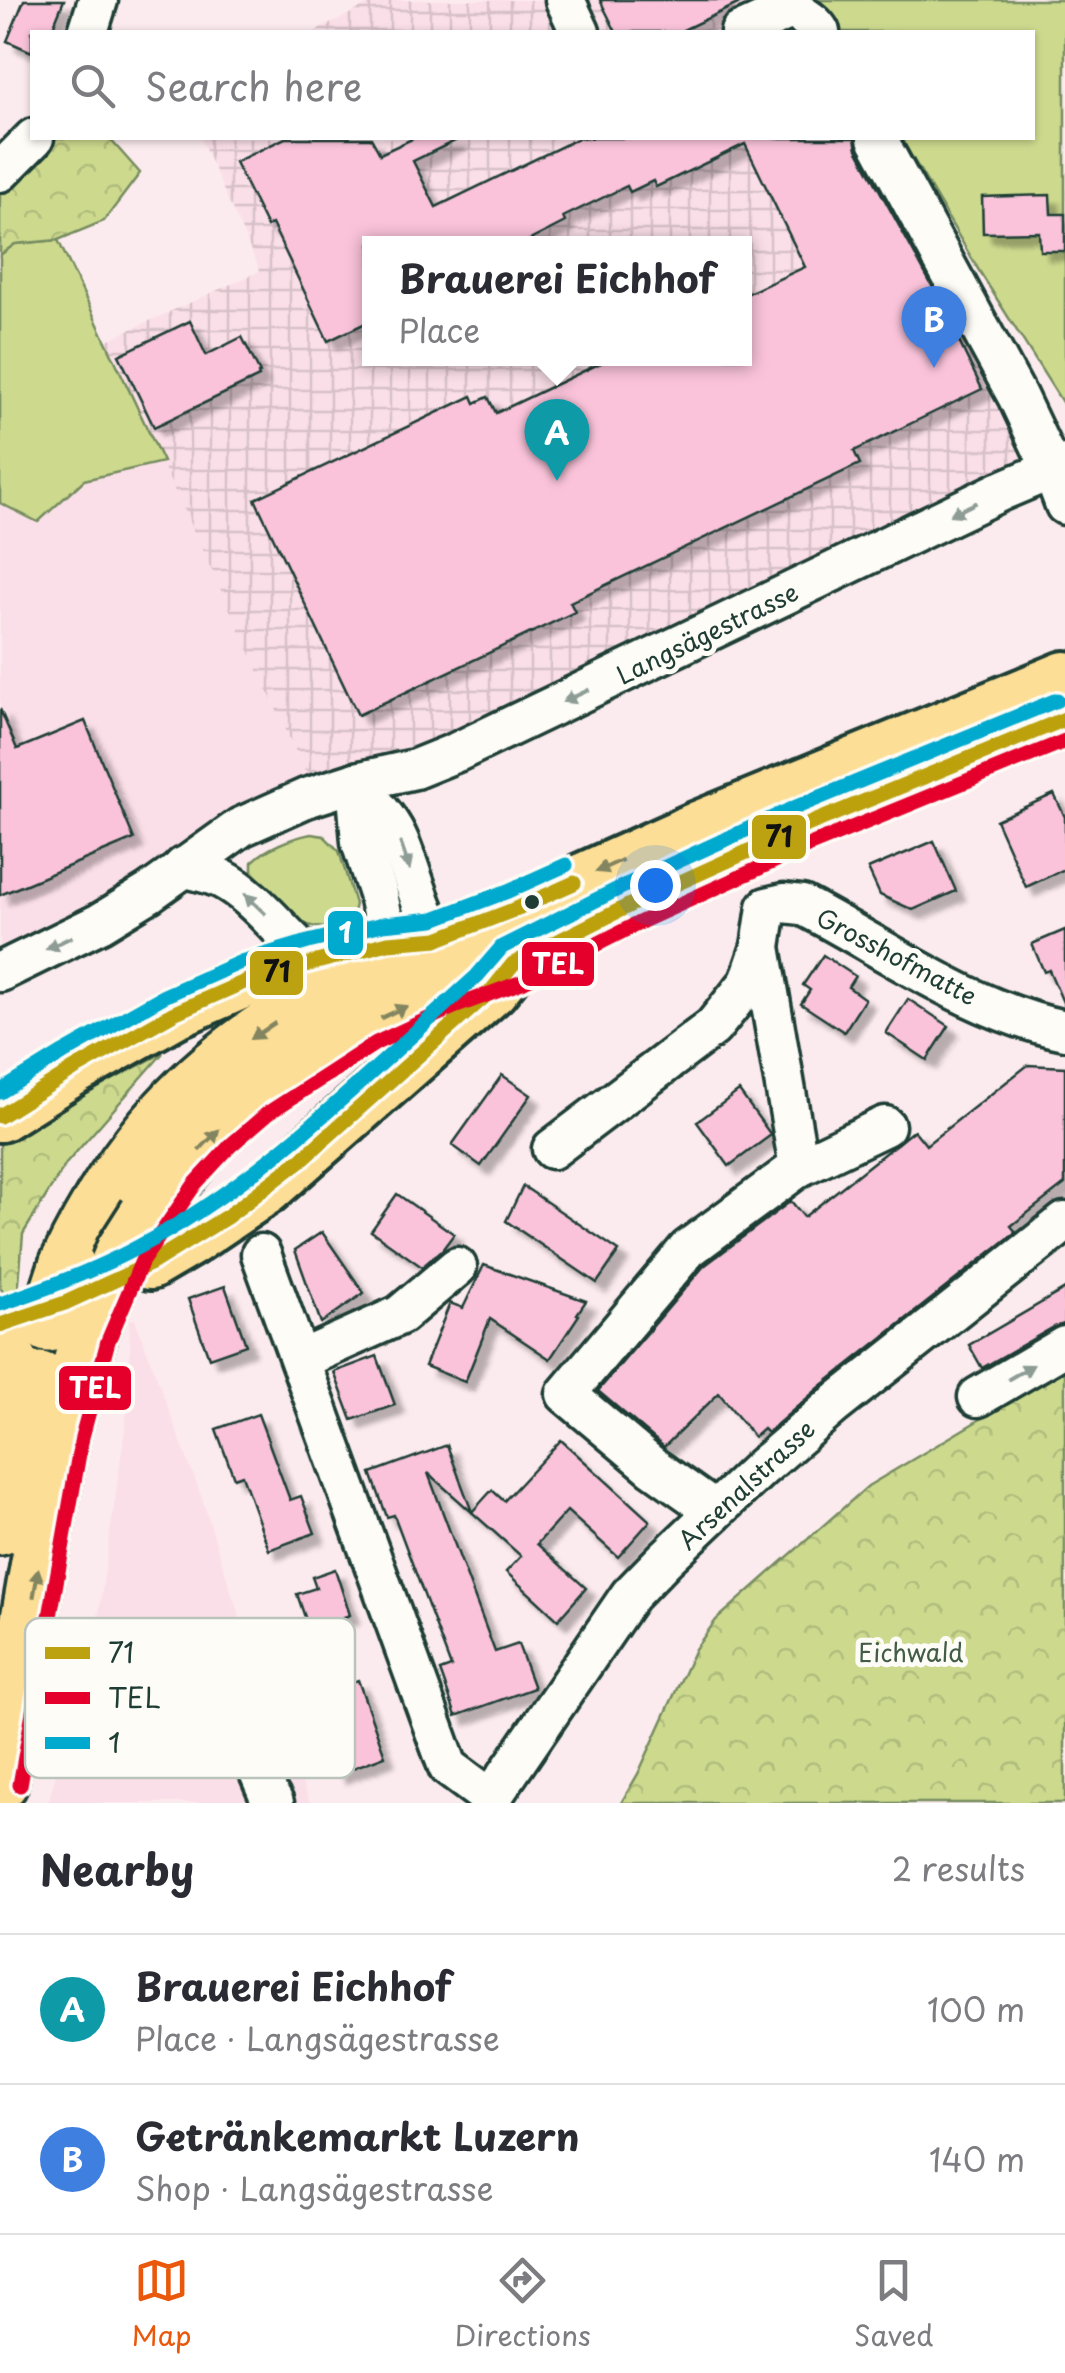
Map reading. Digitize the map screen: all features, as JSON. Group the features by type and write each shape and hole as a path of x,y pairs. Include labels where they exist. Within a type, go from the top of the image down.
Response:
{"highway":[{"path":"0,1527 8,1454 30,1357 88,1221 142,1140 211,1069 245,1043 317,997 402,951"},
{"path":"30,1357 124,1251 149,1240 179,1171 216,1131 256,1097 366,1026 446,988 513,964"},
{"path":"29,1618 62,1433 30,1357"},
{"path":"0,1782 25,1641"}],"main road":[{"path":"402,951 516,909 698,827 1065,677"},
{"path":"0,1116 174,1014 249,980 314,960 402,951 448,951 470,963 513,964 634,903 802,827 1065,719"},
{"path":"149,1240 189,1241 266,1190 492,990 513,964"}],"street":[{"path":"89,30 98,0"},
{"path":"565,0 579,30"},
{"path":"743,30 788,4 815,22 819,30"},
{"path":"0,172 32,140"},
{"path":"878,140 1061,480"},
{"name":"Langsägestrasse","path":"0,972 149,893 241,827 306,798 415,769 457,752 1001,491 1061,480"},
{"path":"356,782 387,819 398,839 422,906 402,951"},
{"path":"356,782 362,842 402,951"},
{"path":"183,867 218,877 238,889 314,960"},
{"name":"Grosshofmatte","path":"552,1149 713,1027 749,982 768,907 784,903 802,905 970,997 1065,1030"},
{"path":"760,947 799,1168"},
{"path":"0,1090 149,1005 183,992 249,980"},
{"path":"715,1511 653,1467 566,1394 688,1249 799,1168 885,1126"},
{"name":"Arsenalstrasse","path":"489,1800 630,1596 715,1511 834,1404 1065,1222"},
{"path":"261,1254 448,1767 489,1800"},
{"path":"300,1360 400,1316 457,1267"},
{"path":"978,1397 1065,1346"},
{"path":"262,1778 274,1803"}],"shaded area":[{"path":"377,0 815,0 833,30 318,30"},
{"path":"201,140 893,140 1065,446 317,797 105,341 260,271"},
{"path":"163,462 317,797 0,947 0,503 38,521 84,480"},
{"path":"135,1319 203,1501 240,1618 97,1618 126,1421 129,1320"},
{"path":"55,1778 300,1778 310,1803 48,1803"}],"green space":[{"path":"820,0 1065,0 1065,407 902,140 1035,140 1035,30 838,30"},
{"path":"37,140 111,140 140,173 104,221 58,240 15,244 0,255 0,182"},
{"path":"58,240 163,462 84,480 38,522 0,503 0,255 15,244"},
{"path":"311,834 324,836 339,851 355,904 351,920 319,928 306,924 284,908 252,871 252,862 264,852"},
{"path":"163,1053 65,1165 23,1234 17,1306 0,1288 0,1141"},
{"name":"Eichwald","path":"1065,1365 1065,1803 621,1803 695,1649 716,1620 868,1486"}],"building":[{"path":"24,0 64,0 52,30 30,30 30,51 7,41"},
{"path":"600,0 746,0 683,30 615,30"},
{"path":"281,140 372,140 380,154 410,140 457,140 413,161 436,207 575,140 855,140 982,389 854,451 860,464 570,602 575,612 358,715 255,499 472,396 475,403 488,397 496,413 594,366 752,366 752,291 805,267 745,144 656,187 653,181 630,192 627,186 563,217 565,222 538,236 362,236 362,325 328,341 272,224 267,227 235,162"},
{"path":"1050,195 1051,214 1065,214 1065,251 1040,251 1039,232 983,233 982,197"},
{"path":"190,321 206,355 242,337 259,377 154,427 119,355"},
{"path":"0,709 17,749 85,721 134,839 0,895"},
{"path":"1054,794 1065,817 1065,869 1026,887 996,820"},
{"path":"934,841 956,891 913,910 880,895 868,869"},
{"path":"1065,930 1065,1007 1032,944"},
{"path":"823,955 855,976 848,987 865,999 844,1032 801,1004 810,990 803,985"},
{"path":"908,999 949,1026 927,1060 886,1033"},
{"path":"1028,1065 1065,1067 1065,1184 1011,1226 1016,1232 767,1433 763,1429 754,1437 719,1393 664,1447 598,1391 704,1266 791,1201 804,1217 914,1130 926,1145"},
{"path":"502,1075 531,1095 481,1166 452,1145"},
{"path":"739,1091 771,1135 729,1166 697,1122"},
{"path":"523,1186 619,1251 597,1283 506,1221"},
{"path":"397,1194 454,1234 422,1267 371,1231"},
{"path":"322,1232 364,1293 321,1323 295,1250"},
{"path":"484,1265 586,1301 550,1359 490,1319 465,1382 425,1366 450,1303 463,1308"},
{"path":"225,1286 246,1345 209,1358 188,1299"},
{"path":"1065,1289 1065,1324 982,1368 969,1345"},
{"path":"377,1356 395,1405 352,1420 334,1372"},
{"path":"258,1414 290,1500 301,1496 315,1533 269,1550 242,1475 234,1478 216,1429"},
{"path":"561,1440 650,1521 618,1557 567,1511 537,1544 586,1588 558,1620 506,1572 521,1556 428,1473 495,1652 518,1644 534,1688 456,1716 440,1671 451,1667 394,1515 387,1517 371,1473 447,1445 472,1512 492,1490 504,1501"},
{"path":"335,1569 350,1615 305,1618 297,1594 316,1588 312,1577"},
{"path":"358,1680 385,1756 355,1767"}],"transit line":[{"name":"1","path":"0,1304 123,1255 231,1189 316,1122 477,976 502,947 794,808 1057,700"},
{"name":"71","path":"0,1325 65,1303 150,1264 228,1216 301,1160 492,990 513,964 634,903 802,827 1065,719"},
{"name":"TEL","path":"50,1618 82,1437 108,1341 142,1261 195,1184 268,1113 376,1043 454,1007 522,982 643,921 810,845 1065,741"},
{"name":"1","path":"0,1092 164,996 241,962 383,924 434,919 566,865"},
{"name":"71","path":"0,1116 174,1013 249,980 388,943 438,939 574,883"},
{"name":"TEL","path":"20,1785 25,1757"}],"place":[{"name":"Getränkemarkt Luzern","path":"934,368"},
{"name":"Brauerei Eichhof","path":"557,481"}]}
